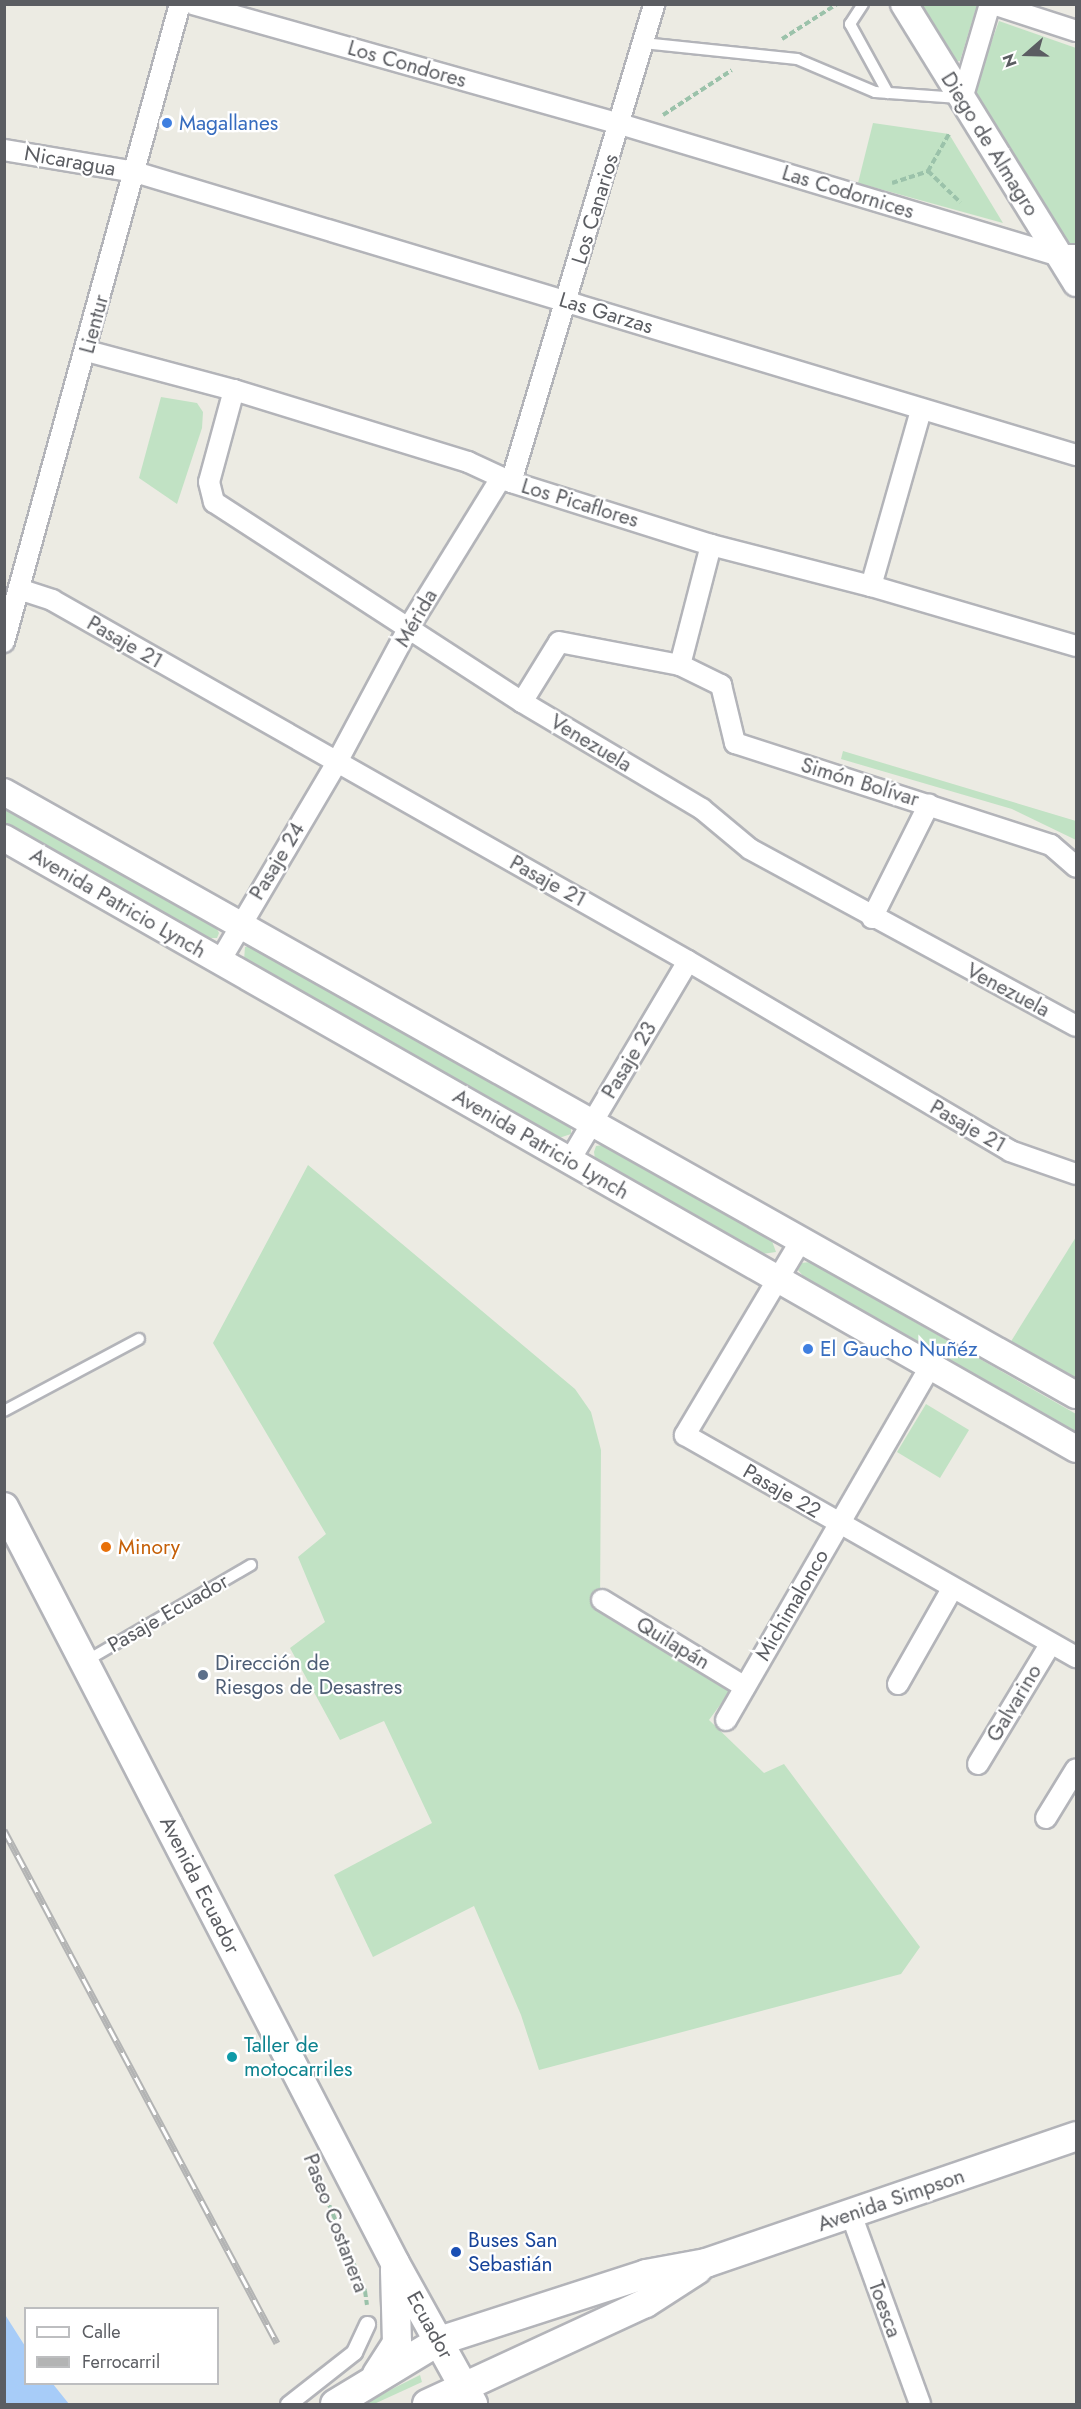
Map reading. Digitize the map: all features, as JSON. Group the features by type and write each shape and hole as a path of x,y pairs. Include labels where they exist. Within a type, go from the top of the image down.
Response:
{"main road":[{"name":"Avenida Ecuador","path":"4,1507 86,1661 395,2263"},
{"name":"Avenida Simpson","path":"334,2404 439,2341 646,2274 706,2263 1077,2136"},
{"name":"Ecuador","path":"395,2263 468,2396"},
{"path":"372,2380 397,2343 395,2263"},
{"name":"Avenida Simpson","path":"427,2404 468,2396 646,2303 706,2263"}],"street":[{"name":"Lientur","path":"4,642 87,351 180,4"},
{"name":"Los Condores","path":"193,4 620,124"},
{"name":"Los Canarios","path":"506,480 568,301 654,4"},
{"name":"Diego de Almagro","path":"904,4 962,99 1067,255 1077,283"},
{"path":"962,99 991,4 1077,31"},
{"name":"Las Codornices","path":"620,124 1067,255"},
{"name":"Nicaragua","path":"4,150 135,172"},
{"name":"Las Garzas","path":"135,172 568,301 921,411 1077,455"},
{"name":"Los Picaflores","path":"87,351 234,390 468,462 506,480 711,545 871,586 1077,646"},
{"name":"Venezuela","path":"234,390 209,482 214,502 522,702 702,809 750,849 872,918 1077,1026"},
{"path":"871,586 921,411"},
{"name":"Mérida","path":"338,762 409,627 506,480"},
{"path":"680,665 711,545"},
{"name":"Pasaje 21","path":"19,589 52,600 338,762 688,961 1010,1151 1077,1174"},
{"name":"Simón Bolívar","path":"522,702 559,642 680,665 721,685 735,743 1051,845 1077,867"},
{"name":"Pasaje 24","path":"220,961 239,924 338,762"},
{"name":"Avenida Patricio Lynch","path":"4,792 800,1242 1077,1395"},
{"path":"872,918 929,804"},
{"name":"Avenida Patricio Lynch","path":"4,838 1077,1449"},
{"name":"Pasaje 23","path":"570,1160 688,961"},
{"name":"Pasaje 22","path":"800,1242 685,1435 952,1589 1077,1657"},
{"name":"Michimalonco","path":"726,1720 930,1366"},
{"path":"898,1684 952,1589"},
{"name":"Quilapán","path":"602,1600 745,1687"},
{"name":"Galvarino","path":"978,1764 1051,1643"},
{"path":"1046,1818 1077,1769"},
{"name":"Toesca","path":"850,2214 920,2404"},
{"path":"288,2404 354,2352 367,2324"}],"lane":[{"path":"863,4 850,24 888,93"},
{"path":"643,43 797,59 826,74 888,93 962,99"},
{"path":"4,1411 139,1339"},
{"name":"Pasaje Ecuador","path":"86,1661 251,1565"}],"path":[{"path":"887,184 928,171 949,134"},
{"path":"928,171 965,207"},
{"name":"Paseo Costanera","path":"310,2156 365,2291 367,2324"}],"green space":[{"path":"921,5 977,5 960,61 953,62"},
{"path":"999,21 1076,48 1076,245 1061,243 973,93"},
{"path":"873,123 949,134 1003,223 858,183"},
{"path":"161,397 197,403 203,412 202,428 177,504 139,478"},
{"path":"843,751 1076,821 1076,840 1012,809 841,759"},
{"path":"5,804 215,925 219,933 217,938 205,938 5,825"},
{"path":"253,946 571,1126 571,1134 559,1138 244,960 245,947"},
{"path":"603,1145 772,1241 776,1252 762,1254 604,1165 595,1159 594,1152 596,1146"},
{"path":"308,1165 575,1389 591,1412 601,1450 600,1608 731,1690 709,1720 764,1773 784,1764 920,1947 901,1974 539,2070 521,2015 474,1906 373,1957 334,1875 432,1823 384,1721 340,1740 290,1648 325,1622 298,1557 326,1534 213,1343"},
{"path":"1076,1237 1076,1386 1010,1343"},
{"path":"810,1262 1076,1414 1076,1433 804,1277 798,1270 801,1263"},
{"path":"926,1404 969,1430 940,1478 897,1452"},
{"path":"420,2375 422,2382 374,2404 362,2404"}],"water":[{"path":"4,2313 24,2344 24,2385 54,2385 69,2404 5,2404"}],"railway":[{"path":"4,1830 277,2343"}],"place":[{"name":"Magallanes","path":"167,123"},
{"name":"El Gaucho Nuñéz","path":"808,1349"},
{"name":"Minory","path":"106,1547"},
{"name":"Dirección de Riesgos de Desastres","path":"203,1675"},
{"name":"Taller de motocarriles","path":"232,2057"},
{"name":"Buses San Sebastián","path":"456,2252"}]}
